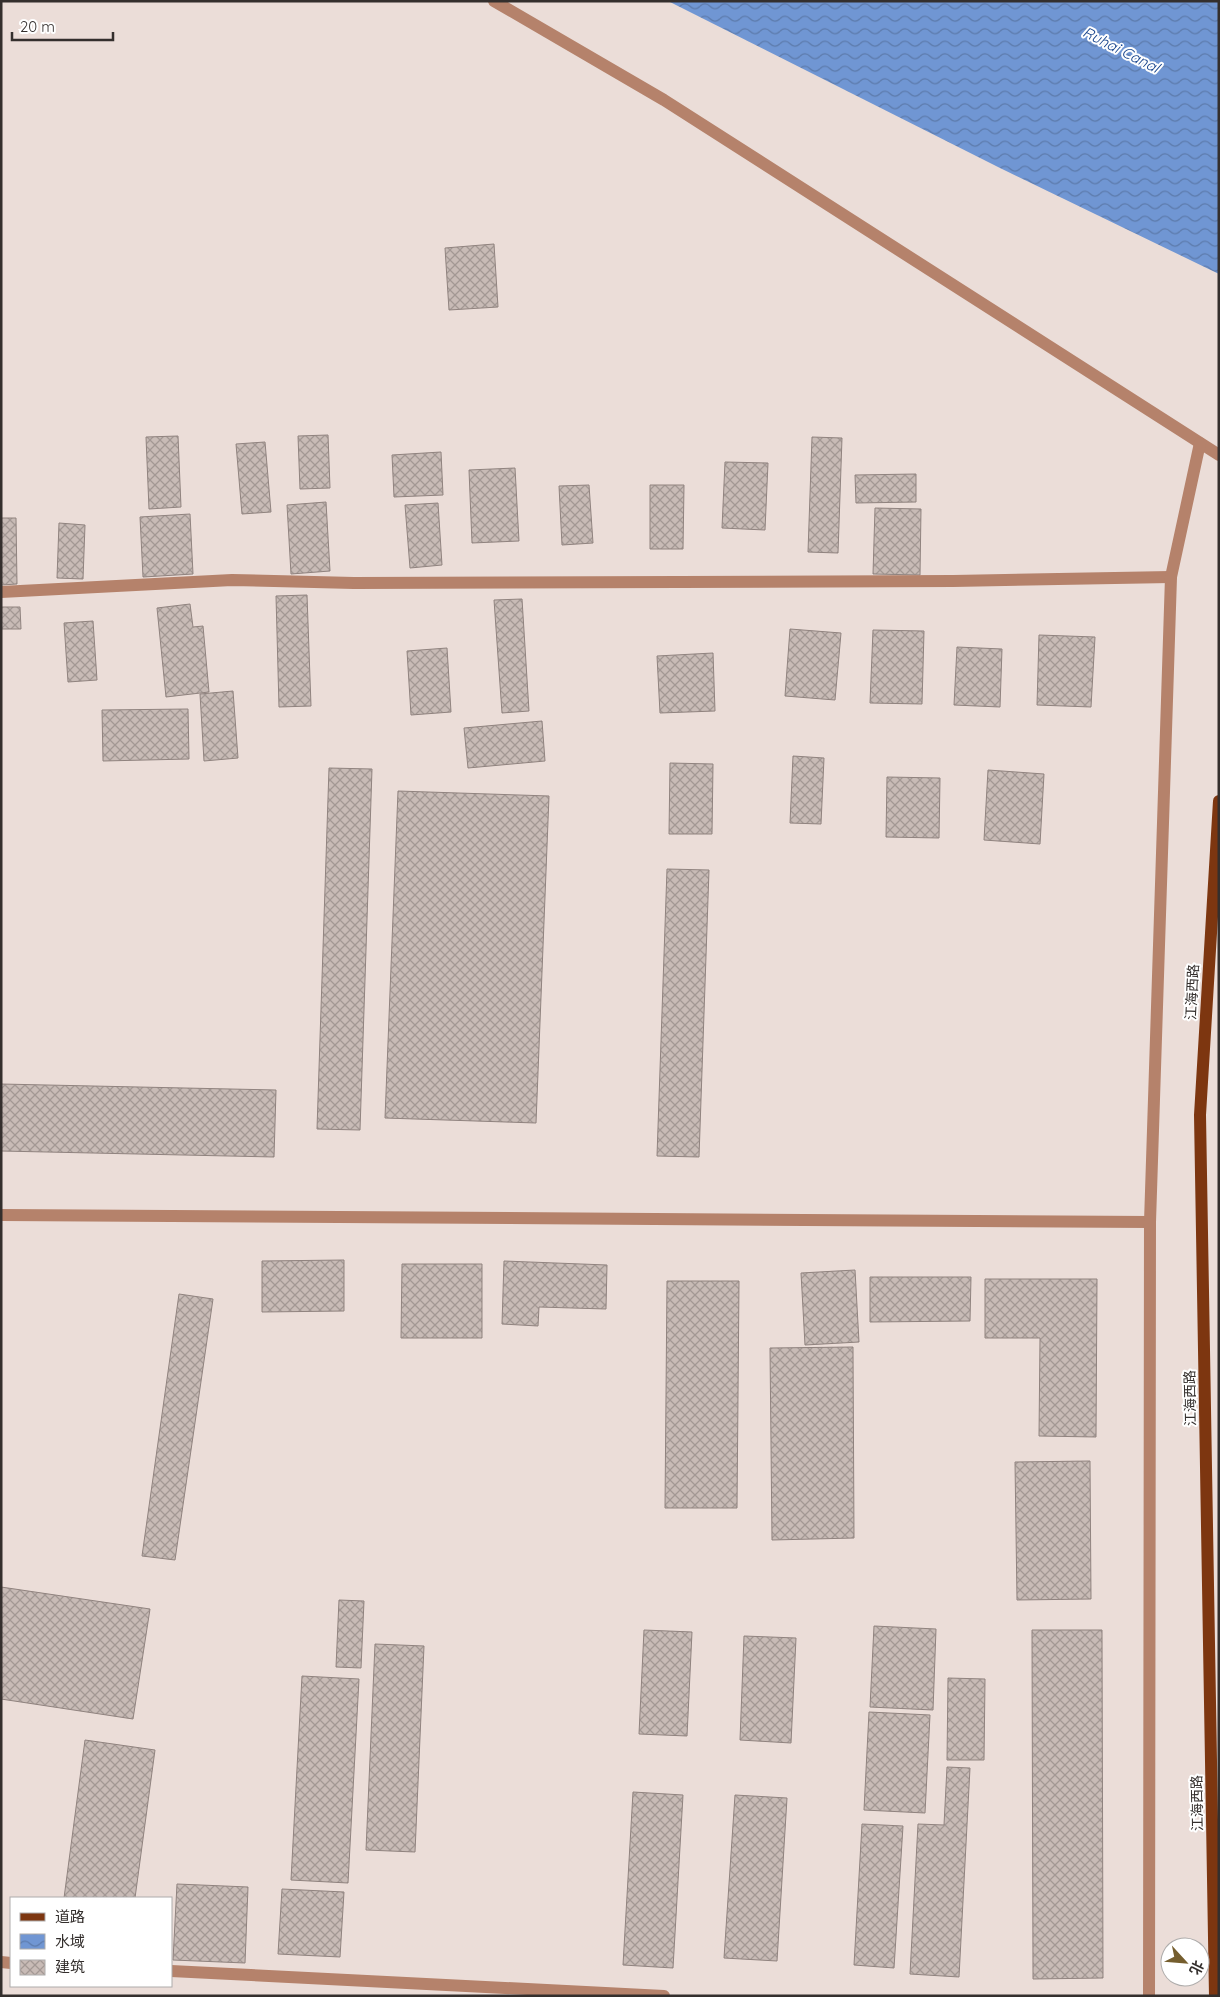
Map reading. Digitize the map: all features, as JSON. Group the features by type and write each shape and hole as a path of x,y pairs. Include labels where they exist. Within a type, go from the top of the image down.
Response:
{"main road":[{"name":"江海西路","path":"1215,1996 1200,1115 1219,801"}],"street":[{"path":"494,1 664,100 1219,455"},
{"path":"1149,1996 1150,1222 1172,577 1200,443"},
{"path":"1,592 232,580 374,583 953,581 1172,577"},
{"path":"1,1215 1150,1222"},
{"path":"172,1971 664,1996"}],"water":[{"name":"Ruhai Canal","path":"668,1 1219,1 1219,274 1000,168"}],"building":[{"path":"494,244 498,307 449,310 445,248"},
{"path":"328,435 330,488 300,489 298,436"},
{"path":"178,436 181,507 149,509 146,437"},
{"path":"812,437 842,438 838,553 808,552"},
{"path":"265,442 271,512 242,514 236,444"},
{"path":"441,452 443,495 394,497 392,455"},
{"path":"725,462 768,463 765,530 722,528"},
{"path":"515,468 519,541 472,543 469,470"},
{"path":"916,474 916,502 856,503 855,475"},
{"path":"589,485 593,543 562,545 559,486"},
{"path":"650,485 684,485 683,549 650,549"},
{"path":"326,502 330,571 291,574 287,505"},
{"path":"438,503 442,565 410,568 405,505"},
{"path":"875,508 921,509 920,575 873,574"},
{"path":"190,514 193,574 143,577 140,517"},
{"path":"1,518 16,518 17,584 1,585"},
{"path":"59,523 85,525 83,579 57,578"},
{"path":"307,595 311,706 279,707 276,596"},
{"path":"522,599 529,711 502,713 494,600"},
{"path":"190,604 193,627 203,626 209,692 166,697 157,608"},
{"path":"1,607 20,607 21,629 1,629"},
{"path":"93,621 97,680 68,682 64,623"},
{"path":"790,629 841,633 835,700 785,696"},
{"path":"873,630 924,631 922,704 870,703"},
{"path":"1039,635 1095,637 1091,707 1037,705"},
{"path":"957,647 1002,649 1000,707 954,705"},
{"path":"447,648 451,712 411,715 407,651"},
{"path":"713,653 715,711 660,713 657,656"},
{"path":"233,691 238,758 204,761 200,694"},
{"path":"188,709 189,759 103,761 102,710"},
{"path":"542,721 545,761 468,768 464,728"},
{"path":"793,756 824,758 821,824 790,823"},
{"path":"670,763 713,764 712,834 669,834"},
{"path":"329,768 372,769 360,1130 317,1129"},
{"path":"988,770 1044,774 1040,844 984,840"},
{"path":"887,777 940,778 939,838 886,837"},
{"path":"398,791 549,796 536,1123 385,1118"},
{"path":"667,869 709,870 699,1157 657,1156"},
{"path":"1,1084 276,1090 274,1157 1,1151"},
{"path":"344,1260 344,1311 262,1312 262,1261"},
{"path":"504,1261 607,1265 606,1309 539,1307 538,1326 502,1324"},
{"path":"402,1264 482,1264 482,1338 401,1338"},
{"path":"855,1270 859,1342 805,1345 801,1273"},
{"path":"870,1277 971,1277 970,1321 870,1322"},
{"path":"985,1279 1097,1279 1096,1437 1039,1436 1040,1338 985,1338"},
{"path":"667,1281 739,1281 737,1508 665,1508"},
{"path":"179,1294 213,1299 175,1560 142,1556"},
{"path":"853,1347 854,1538 772,1540 770,1348"},
{"path":"1090,1461 1091,1599 1017,1600 1015,1462"},
{"path":"1,1587 150,1609 133,1719 1,1699"},
{"path":"339,1600 364,1601 361,1668 336,1667"},
{"path":"874,1626 936,1629 933,1710 870,1707"},
{"path":"644,1630 692,1632 687,1736 639,1734"},
{"path":"1032,1630 1102,1630 1103,1978 1033,1979"},
{"path":"744,1636 796,1638 791,1743 740,1740"},
{"path":"375,1644 424,1646 415,1852 366,1850"},
{"path":"302,1676 359,1679 348,1883 291,1880"},
{"path":"948,1678 985,1679 984,1760 947,1760"},
{"path":"869,1712 930,1715 925,1813 864,1810"},
{"path":"85,1740 155,1750 135,1897 64,1897"},
{"path":"947,1767 970,1768 959,1977 910,1974 918,1824 944,1825"},
{"path":"633,1792 683,1795 673,1968 623,1965"},
{"path":"735,1795 787,1798 777,1961 724,1958"},
{"path":"862,1824 903,1826 894,1968 854,1965"},
{"path":"177,1884 248,1887 245,1963 173,1960"},
{"path":"282,1889 344,1892 340,1957 278,1954"}]}
